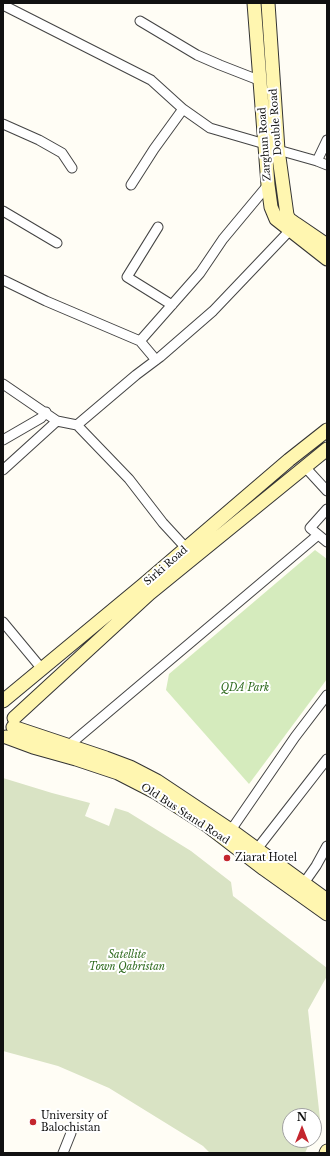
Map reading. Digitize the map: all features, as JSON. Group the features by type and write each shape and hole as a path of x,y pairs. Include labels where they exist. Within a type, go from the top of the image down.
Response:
{"main road":[{"name":"Zarghun Road","path":"254,3 271,207 276,219 293,228 327,259"},
{"name":"Double Road","path":"268,3 278,150 287,214 293,228 327,245"},
{"name":"Sirki Road","path":"3,702 289,460 327,430"},
{"name":"Sirki Road","path":"9,730 149,594 327,449"},
{"path":"3,702 10,708 9,730"},
{"name":"Old Bus Stand Road","path":"9,730 112,760 130,767 157,781 231,830 327,900"},
{"name":"Old Bus Stand Road","path":"9,730 33,747 76,759 118,774 155,792 208,826 264,869 327,914"}],"street":[{"path":"3,4 151,80 183,109 210,128 265,144"},
{"path":"140,21 197,55 261,81"},
{"path":"131,185 154,149 183,109"},
{"path":"3,124 39,140 62,153 72,168"},
{"path":"317,161 327,140"},
{"path":"278,150 327,165"},
{"path":"140,341 200,273 223,239 268,185"},
{"path":"3,211 57,243"},
{"path":"158,228 127,277 172,305"},
{"path":"77,425 213,311 293,228"},
{"path":"3,280 46,301 140,341 156,360"},
{"path":"3,384 46,412 57,421 77,425 129,479 186,548"},
{"path":"3,440 41,418 46,412"},
{"path":"3,470 57,421"},
{"path":"305,467 327,491"},
{"path":"327,509 310,528 327,542"},
{"path":"68,746 318,535"},
{"path":"3,622 42,669"},
{"path":"231,830 295,737 327,695"},
{"path":"257,849 327,758"},
{"path":"304,883 316,866 327,846"},
{"path":"63,1153 71,1132"}],"green space":[{"name":"QDA Park","path":"315,550 327,559 327,679 249,784 166,690 169,674"},
{"name":"Satellite Town Qabristan","path":"3,778 90,803 85,816 109,826 115,808 128,812 191,851 231,882 233,896 327,968 327,976 308,1010 319,1108 282,1108 282,1148 307,1148 305,1153 210,1153 203,1146 109,1088 58,1066 3,1051"}],"place":[{"name":"Ziarat Hotel","path":"227,858"},
{"name":"University of Balochistan","path":"33,1122"}]}
